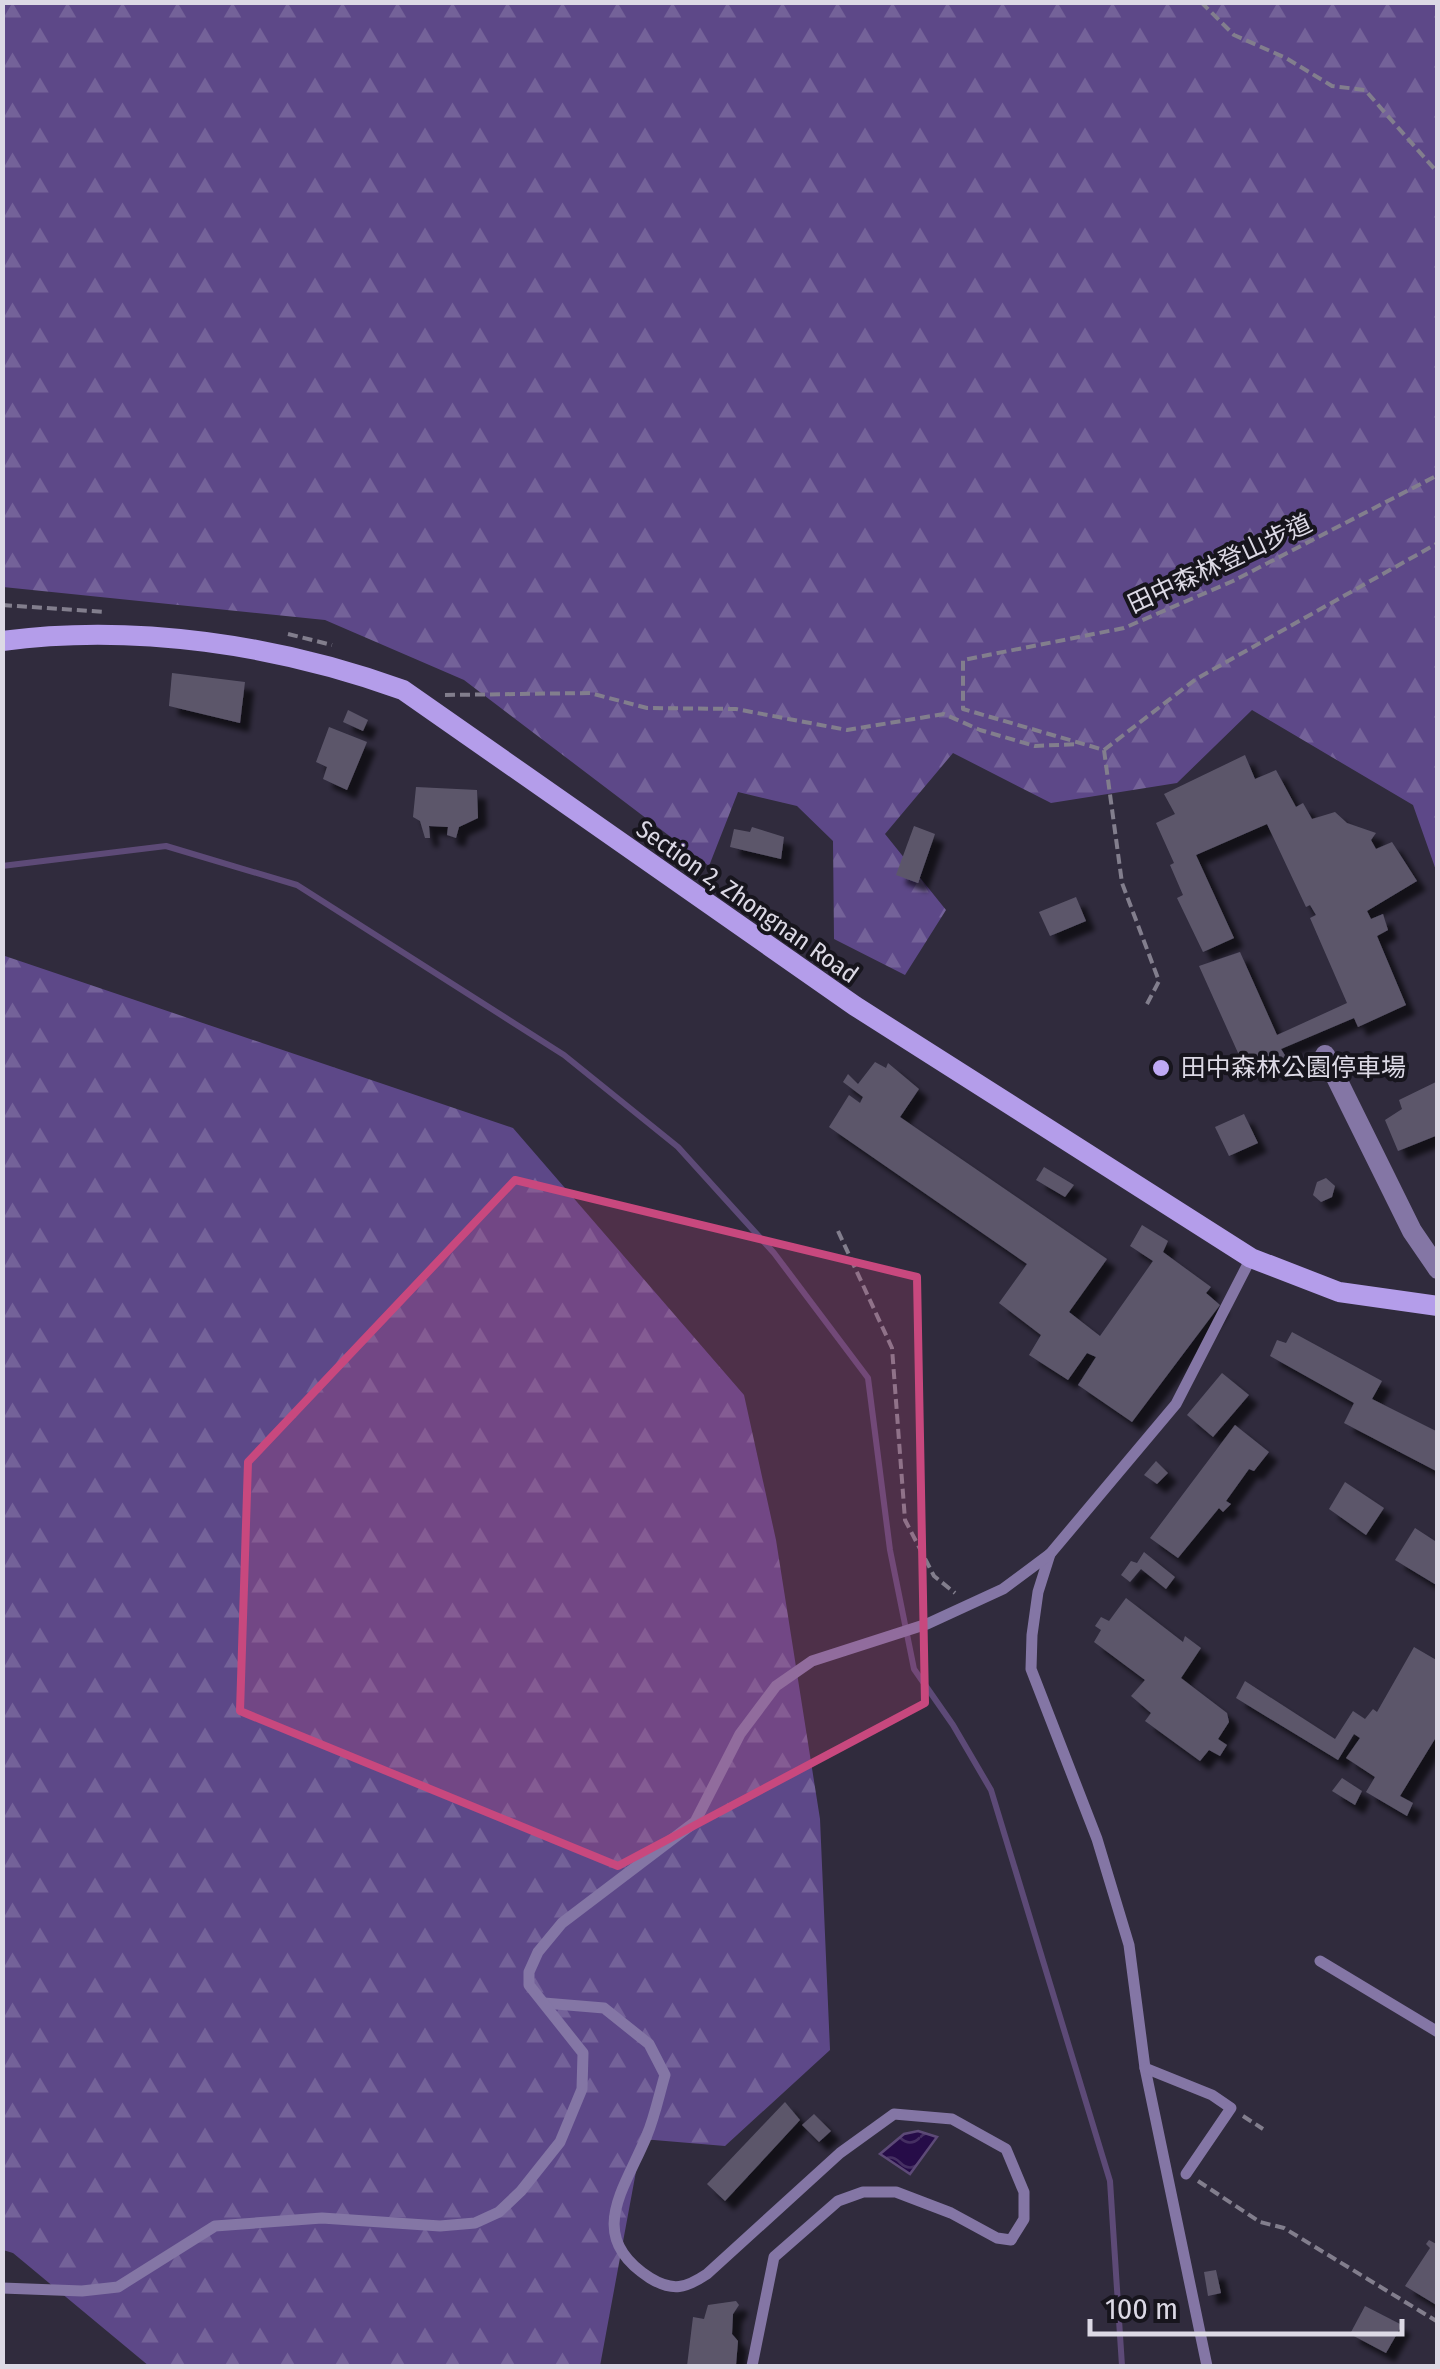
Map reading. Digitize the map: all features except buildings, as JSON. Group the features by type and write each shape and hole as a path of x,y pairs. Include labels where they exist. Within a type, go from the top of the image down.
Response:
{"main road":[{"name":"Section 2, Zhongnan Road","path":"2,642 51,635 137,636 294,658 344,669 403,690 855,1006 1252,1258 1339,1292 1438,1306"}],"street":[{"path":"1326,1055 1412,1231 1438,1269"}],"lane":[{"path":"2,2288 82,2291 118,2287 214,2226 322,2218 440,2226 476,2223 499,2212 522,2191 560,2142 582,2089 583,2053 529,1985 529,1972 538,1952 562,1923 695,1822 740,1734 776,1686 812,1661 927,1624 1003,1590 1050,1554 1176,1404 1252,1258"},
{"path":"1050,1554 1038,1592 1031,1670 1097,1839 1129,1945 1144,2068 1207,2366"},
{"path":"1320,1961 1438,2032"},
{"path":"544,2003 604,2008 649,2044 665,2075 648,2132 613,2209 616,2241 623,2258 653,2280 672,2287 688,2286 707,2274 840,2153 894,2114 952,2119 1006,2149 1024,2192 1024,2219 1011,2240 997,2238 951,2213 896,2192 863,2192 838,2201 774,2257 752,2366"},
{"path":"1144,2068 1212,2095 1231,2108 1186,2174"}],"path":[{"path":"1201,2 1234,35 1286,58 1332,86 1365,90 1438,173"},
{"name":"田中森林登山步道","path":"1104,750 963,709 963,660 1124,628 1233,581 1438,476"},
{"path":"1148,1004 1160,980 1122,883 1104,750 1196,679 1438,543"},
{"path":"442,694 590,693 646,708 736,709 847,730 944,714 980,730 1034,746 1084,744"},
{"path":"838,1232 892,1348 905,1520 934,1576 969,1604"},
{"path":"1231,2108 1263,2128"},
{"path":"1186,2174 1260,2222 1284,2228 1438,2322"}],"highlighted area":[{"path":"515,1180 917,1277 925,1703 618,1866 240,1711 248,1462"}],"green space":[{"path":"2,3 1437,3 1437,873 1413,805 1252,710 1177,783 1051,803 953,753 885,834 946,910 905,975 834,939 833,841 797,806 738,792 709,866 464,680 325,620 3,587"},
{"path":"2,955 513,1128 744,1395 776,1540 820,1819 830,2050 725,2146 642,2139 600,2366 149,2366 13,2253 3,2250"}],"water":[{"path":"918,2131 937,2137 910,2174 880,2154 904,2134"}],"waterway":[{"path":"2,866 166,846 297,885 564,1055 678,1147 774,1253 868,1378 890,1550 914,1669 991,1790 1110,2181 1122,2366"}],"place":[{"name":"田中森林公園停車場","path":"1161,1068"}]}
